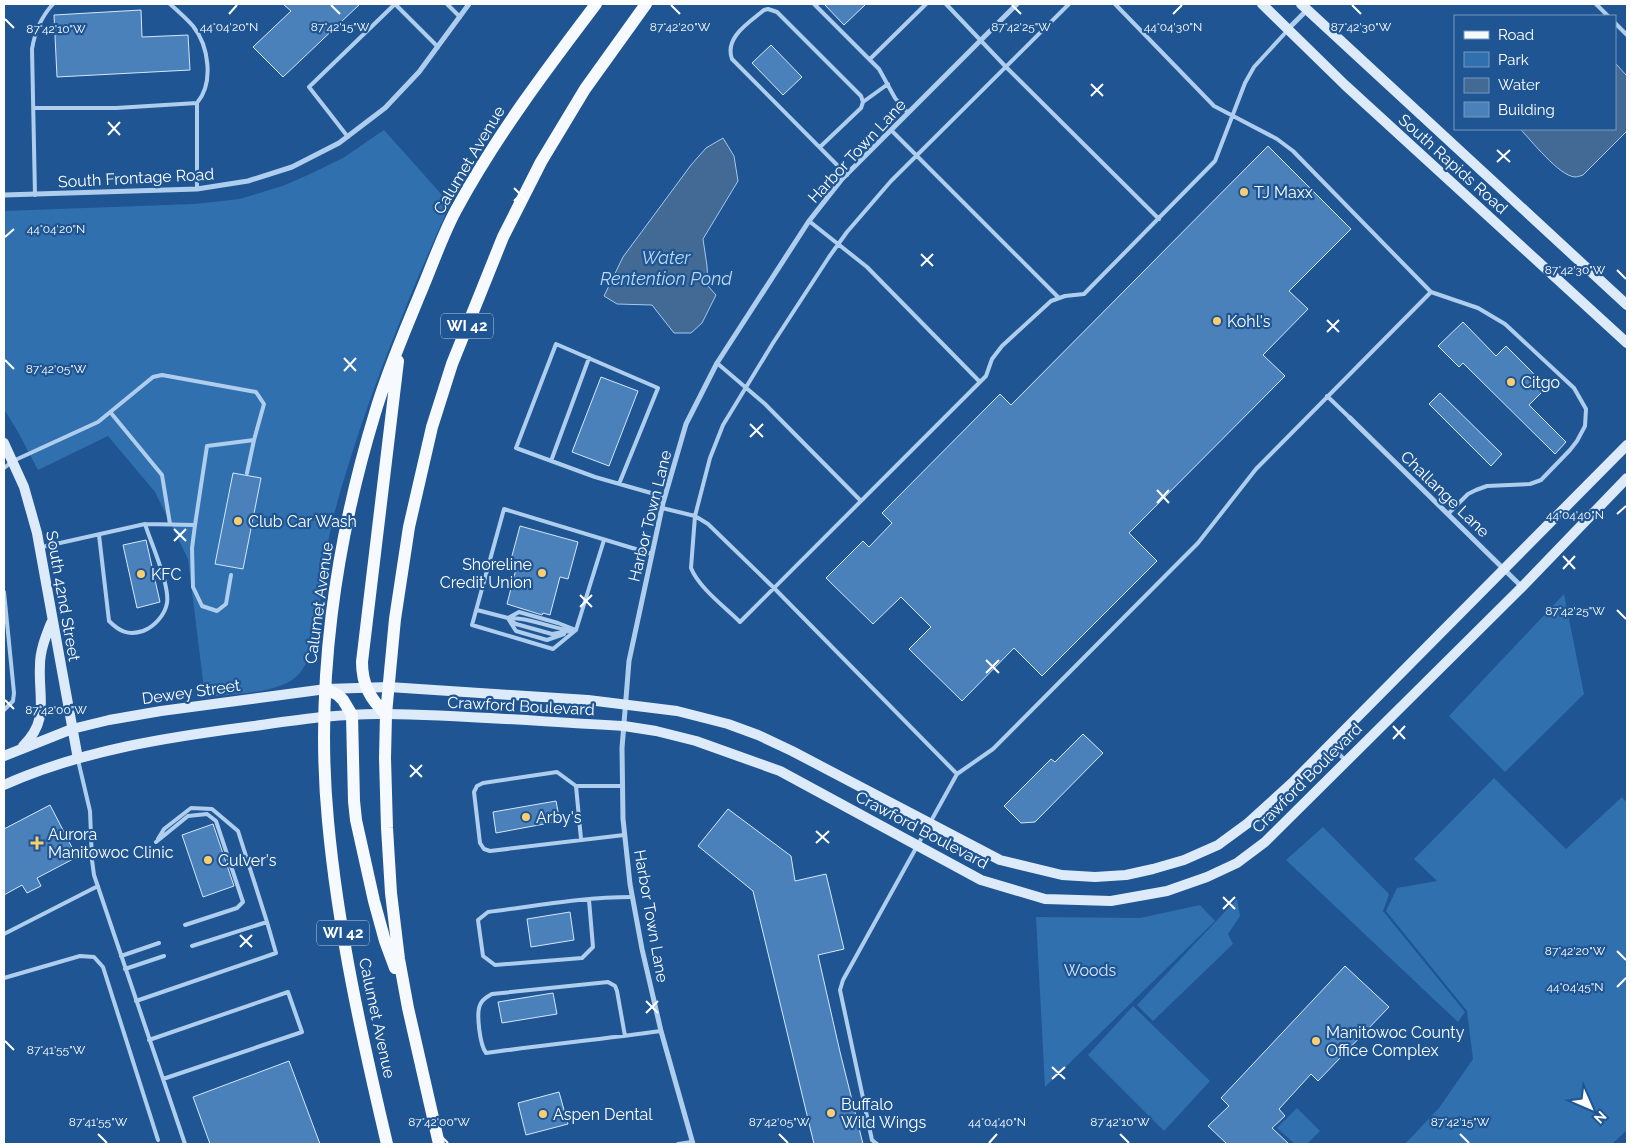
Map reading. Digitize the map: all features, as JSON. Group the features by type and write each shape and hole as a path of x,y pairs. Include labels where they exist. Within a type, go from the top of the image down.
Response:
{"main road":[{"name":"Calumet Avenue","path":"387,1144 351,980 336,890 327,804 326,689 332,610 347,524 374,413 402,336 460,204 498,138 546,69 596,4"},
{"name":"Calumet Avenue","path":"439,1144 403,984 396,939 389,867 386,714 395,619 409,527 432,428 452,364 503,237 541,162 585,89 646,4"},
{"path":"386,714 374,701 366,687 363,674 363,653 388,436 402,336"},
{"path":"326,689 338,695 352,715 354,801 358,831 383,934 403,984"}],"street":[{"name":"South Frontage Road","path":"4,195 197,189 242,182 308,160 348,137 394,100 419,72 469,4"},
{"name":"Harbor Town Lane","path":"692,1143 661,1031 642,949 632,897 624,835 622,786 629,661 665,497 686,424 717,363 809,220 847,175 1017,4"},
{"name":"South Rapids Road","path":"1262,4 1345,85 1627,343"},
{"name":"South Rapids Road","path":"1307,6 1627,305"},
{"path":"1288,29 1307,6"},
{"name":"Challange Lane","path":"1350,418 1522,587"},
{"name":"South 42nd Street","path":"4,443 28,501 39,548 78,759"},
{"name":"Crawford Boulevard","path":"389,687 556,696 692,714 758,735 792,751 1000,860 1062,876 1095,877 1126,875 1184,860 1218,845 1248,823 1292,783 1627,445"},
{"name":"Crawford Boulevard","path":"352,715 386,714 624,726 656,731 696,741 780,771 981,880 1045,899 1111,901 1167,891 1237,863 1258,848 1522,587 1627,478"},
{"path":"1616,489 1627,482"},
{"path":"15,751 27,742 34,733 40,718 42,705 40,657 52,622"},
{"name":"Dewey Street","path":"4,756 72,729 109,720 326,689 389,687"},
{"path":"4,785 42,770 133,745 204,732 352,715"}],"lane":[{"path":"35,195 32,49 36,29 53,4"},
{"path":"170,4 193,26 206,54 208,70 206,86 204,93 197,103 197,189"},
{"path":"348,137 309,87 395,4 438,47"},
{"path":"447,4 460,17"},
{"path":"814,4 879,69 895,98 908,113"},
{"path":"870,59 926,4"},
{"path":"946,4 1159,219"},
{"path":"1069,4 916,155 865,210 839,243 724,422 704,476 695,516 691,568 694,576 740,622 986,376 992,359 1002,346 1051,301 1084,294 1215,161 1234,116 1245,83 1254,66 1288,29"},
{"path":"1115,4 1214,106 1277,139 1293,151 1431,292 1478,308 1505,324 1574,388 1586,409 1585,426 1570,450 1540,480 1530,484 1487,486 1476,490 1468,494 1448,514"},
{"path":"1596,4 1607,15"},
{"path":"847,175 732,59 730,53 731,45 736,35 764,10 768,9 777,12 861,96 863,102"},
{"path":"1616,24 1627,35"},
{"path":"820,147 861,108 863,102 888,84"},
{"path":"33,108 116,108 197,103"},
{"path":"891,130 1059,298"},
{"path":"809,220 867,267 980,382"},
{"path":"877,1144 872,1140 840,990 843,980 956,774 992,749 1182,560 1198,543 1256,469 1431,292"},
{"path":"619,484 658,388 556,344 516,448 595,477 619,484 665,497"},
{"path":"550,461 589,358"},
{"path":"717,363 765,404 861,501"},
{"path":"4,468 13,461 98,422 153,377 162,375 256,392 264,404 247,473"},
{"path":"1327,396 1350,418"},
{"path":"111,413 162,475 170,524"},
{"path":"231,575 226,604 217,611 202,606 193,587 192,548 207,446 254,440"},
{"path":"662,508 695,516 708,524 774,588 956,774"},
{"path":"604,540 576,630 553,649 472,625 504,509 652,554"},
{"path":"39,548 99,536 145,524 195,525"},
{"path":"99,536 108,621 119,631 134,634 150,629 161,618 167,603 165,585 145,524"},
{"path":"4,592 14,693 13,701 4,710"},
{"path":"477,610 508,618 516,624 552,634 576,630"},
{"path":"508,618 519,612 576,630"},
{"path":"508,618 516,631 547,640 576,630"},
{"path":"4,662 11,661"},
{"path":"1330,745 1347,761"},
{"path":"78,759 90,811 92,860 98,886 185,1144"},
{"path":"622,786 576,786 557,772 483,783 476,786 474,792 480,843 484,849 490,851 624,835"},
{"path":"576,786 581,840"},
{"path":"136,1001 276,953 238,831 212,809 191,808 164,829 156,842 188,816 207,814 216,821 243,902 237,908 185,925"},
{"path":"4,934 98,886"},
{"path":"590,900 594,947 582,958 495,965 484,956 478,920 488,912 613,897 632,897"},
{"path":"192,946 267,922"},
{"path":"121,956 159,943"},
{"path":"4,978 80,956 94,957 104,967 158,1140"},
{"path":"125,969 164,956"},
{"path":"625,1036 618,990 608,982 492,994 485,998 480,1005 478,1018 483,1048 486,1053 625,1036 661,1031"},
{"path":"149,1040 288,992 302,1032 163,1080"},
{"path":"678,1144 692,1143"}],"green space":[{"path":"384,130 450,204 391,343 344,478 328,544 318,621 311,652 299,674 281,686 242,694 205,697 188,559 155,492 108,436 38,470 4,409 4,211 194,204 240,199 285,185 310,174 343,158"},
{"path":"1564,594 1584,694 1505,772 1449,716"},
{"path":"1494,778 1566,849 1622,797 1627,803 1627,1130 1612,1144 1405,1144 1439,1108 1473,1059 1467,1011 1386,911 1397,888 1437,881 1414,859"},
{"path":"1323,827 1389,894 1383,911 1465,1012 1458,1022 1286,860"},
{"path":"1237,899 1240,916 1228,934 1233,944 1153,1021 1137,1005"},
{"name":"Woods","path":"1200,905 1215,921 1045,1087 1036,917 1140,918"},
{"path":"1133,1006 1210,1081 1164,1131 1088,1055"},
{"path":"1297,1108 1320,1131 1307,1144 1295,1144 1277,1128"}],"water":[{"path":"1616,64 1627,76 1627,131 1583,175 1575,177 1561,171 1521,130 1616,130"},
{"name":"Water Rentention Pond","path":"723,138 734,156 738,181 703,239 708,286 716,295 702,323 691,333 674,333 652,305 617,304 604,296 623,257 691,165 706,148"}],"building":[{"path":"283,4 360,4 283,77 253,47 291,11"},
{"path":"824,4 866,4 844,25"},
{"path":"141,10 142,37 188,35 190,70 57,77 54,15"},
{"path":"771,45 802,77 783,95 752,63"},
{"path":"1268,146 1351,229 1289,291 1308,309 1263,355 1285,376 1129,533 1157,561 1042,676 1014,648 962,701 909,649 931,627 901,597 873,624 826,578 863,541 869,547 892,523 882,513 1000,394 1011,405"},
{"path":"1463,322 1496,356 1506,346 1547,387 1529,405 1566,442 1555,454 1463,363 1459,367 1438,346"},
{"path":"601,377 638,391 609,466 572,452"},
{"path":"1440,393 1502,454 1491,466 1429,404"},
{"name":"Club Car Wash","path":"233,473 261,478 243,569 215,564"},
{"name":"Shoreline Credit Union","path":"520,526 578,542 568,579 560,577 550,615 543,613 542,615 507,604 516,569 509,567"},
{"name":"KFC","path":"146,540 160,602 137,608 123,545"},
{"path":"1083,734 1103,753 1035,822 1021,823 1004,806 1051,759 1055,762"},
{"name":"Arby's","path":"556,801 560,821 496,833 493,812"},
{"name":"Aurora Manitowoc Clinic","path":"50,805 77,857 37,878 41,886 27,893 22,885 4,895 4,829"},
{"path":"728,809 791,856 795,881 826,874 844,949 818,955 863,1144 814,1144 753,891 698,846"},
{"name":"Culver's","path":"213,824 234,886 203,897 182,835"},
{"path":"570,912 574,940 531,947 527,919"},
{"name":"Manitowoc County Office Complex","path":"1345,966 1389,1007 1318,1081 1311,1074 1279,1109 1285,1116 1272,1128 1289,1144 1227,1144 1208,1126 1229,1106 1221,1098"},
{"path":"553,993 557,1014 502,1023 498,1002"},
{"path":"289,1061 320,1144 210,1144 193,1097"},
{"name":"Aspen Dental","path":"559,1092 568,1124 526,1135 518,1103"}],"place":[{"name":"TJ Maxx","path":"1244,192"},
{"name":"Kohl's","path":"1217,321"},
{"name":"Citgo","path":"1511,382"},
{"name":"Club Car Wash","path":"238,521"},
{"name":"Shoreline Credit Union","path":"542,573"},
{"name":"KFC","path":"141,574"},
{"name":"Arby's","path":"526,817"},
{"name":"Aurora Manitowoc Clinic","path":"37,843"},
{"name":"Culver's","path":"208,860"},
{"name":"Manitowoc County Office Complex","path":"1316,1041"},
{"name":"Buffalo Wild Wings","path":"831,1113"},
{"name":"Aspen Dental","path":"543,1114"}]}
